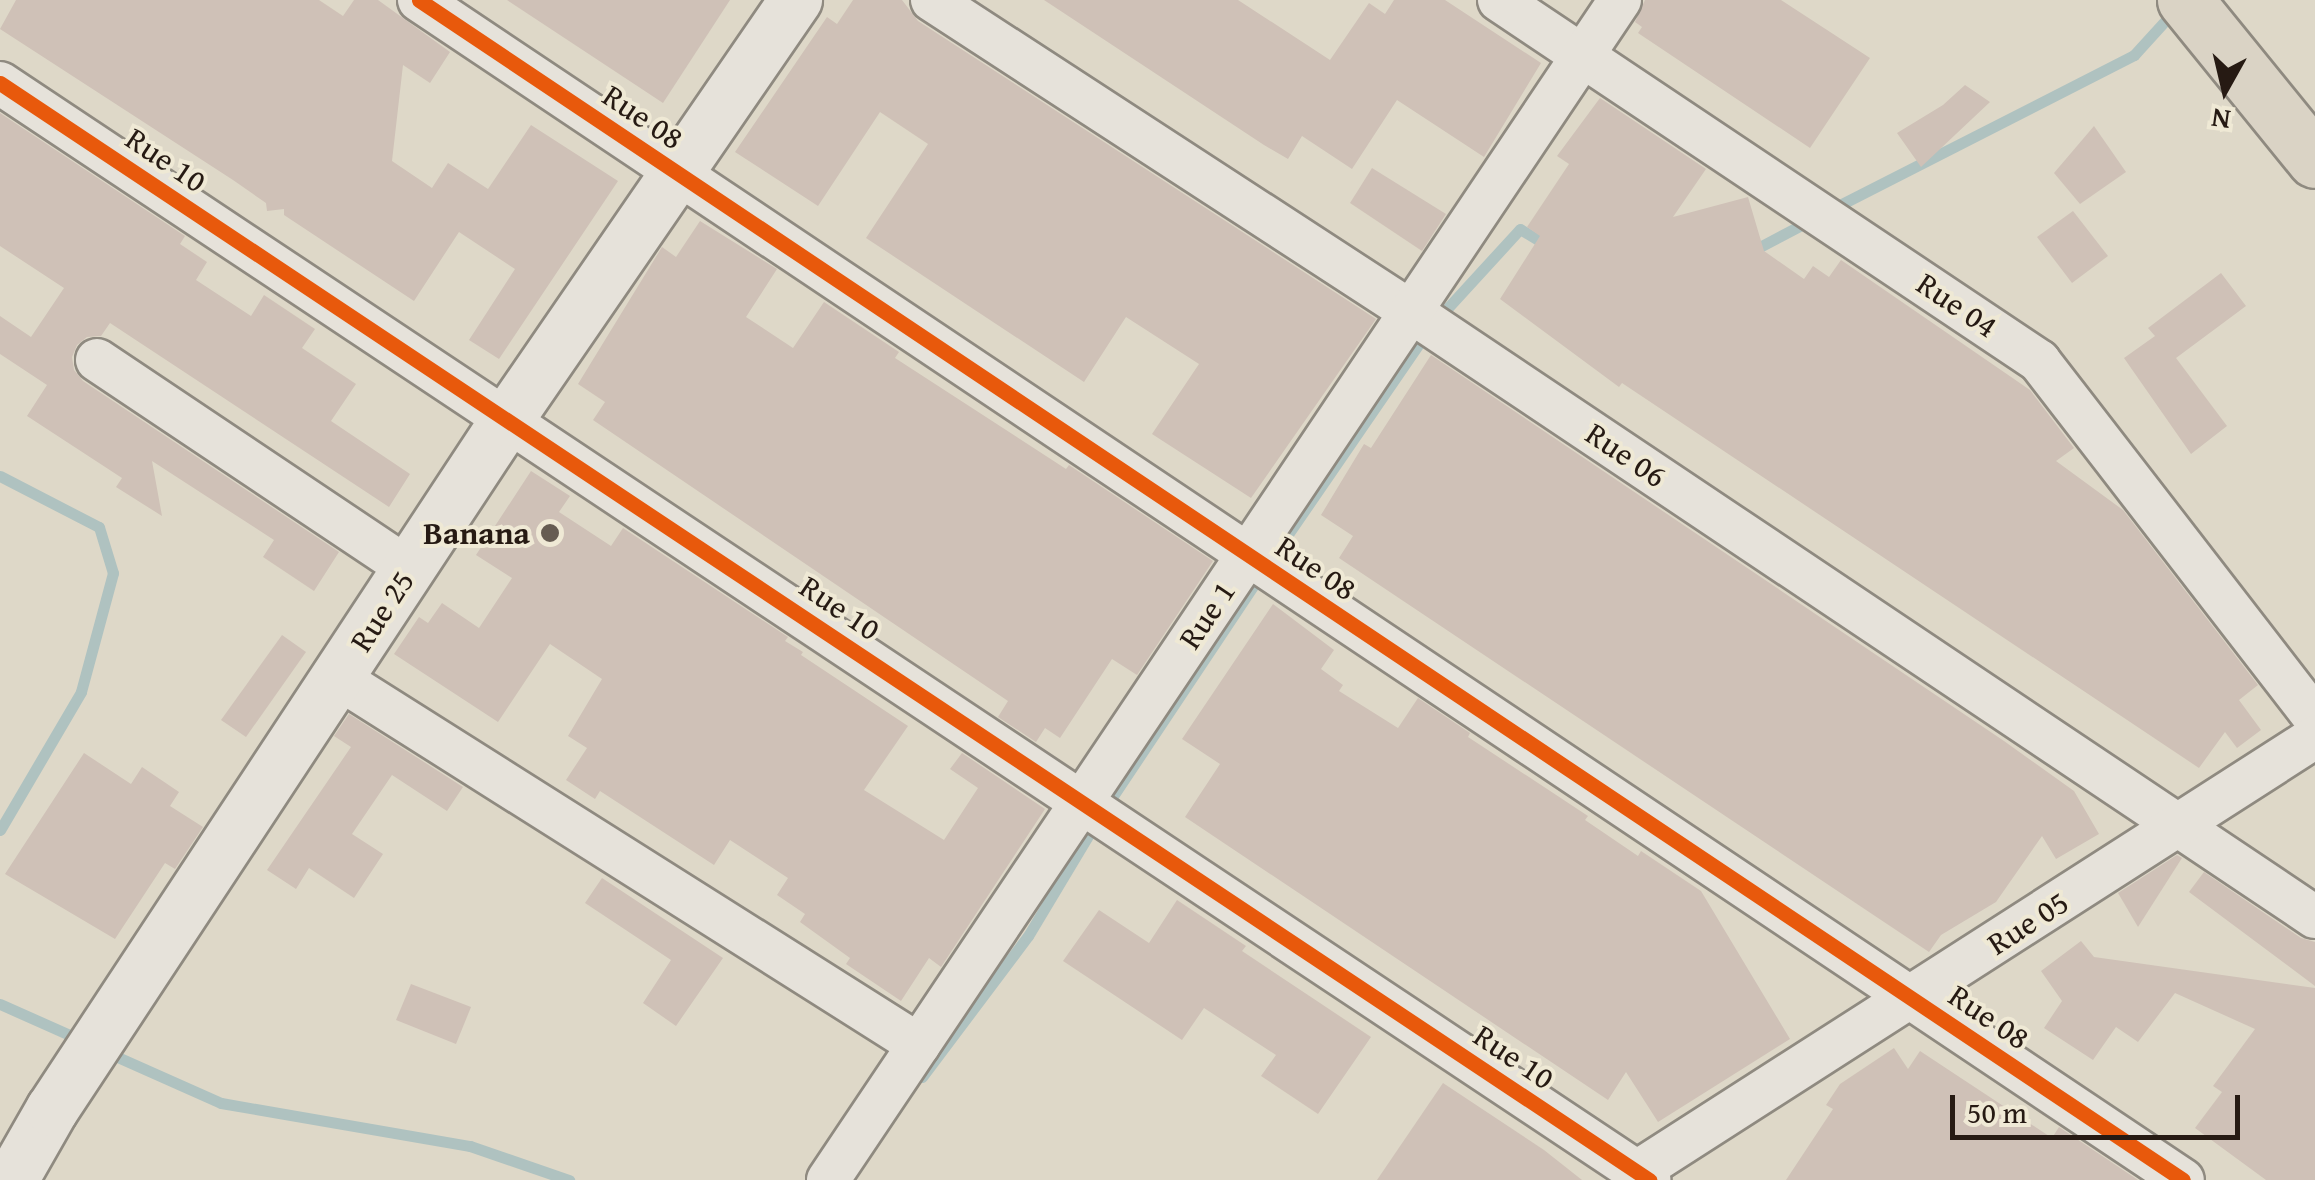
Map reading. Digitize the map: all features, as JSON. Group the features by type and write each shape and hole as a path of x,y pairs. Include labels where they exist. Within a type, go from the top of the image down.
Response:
{"highway":[{"path":"2185,0 2315,160"}],"street":[{"name":"Rue 08","path":"419,0 2182,1180"},
{"name":"Rue 25","path":"12,1180 52,1110 508,420 796,0"},
{"name":"Rue 06","path":"932,0 1410,311 2315,918"},
{"name":"Rue 04","path":"1499,0 2039,362 2315,718"},
{"name":"Rue 1","path":"828,1180 1620,0"},
{"name":"Rue 10","path":"0,83 1643,1176"},
{"path":"97,360 409,570"},
{"path":"338,678 919,1045"},
{"name":"Rue 05","path":"1643,1176 2315,737"}],"building":[{"path":"16,0 319,0 343,16 354,0 378,0 450,52 430,83 403,65 392,161 432,188 448,163 488,189 531,125 618,181 499,359 469,340 515,269 459,232 414,301 284,215 284,209 267,211 266,203 233,180 0,29"},
{"path":"507,0 730,0 663,103"},
{"path":"853,0 902,0 918,21 1376,319 1251,498 1152,434 1199,364 1126,317 1084,382 866,238 928,144 880,112 818,206 735,152 827,17 837,24"},
{"path":"1044,0 1238,0 1330,60 1369,3 1385,14 1394,0 1445,0 1541,63 1484,157 1397,100 1352,169 1302,136 1288,159"},
{"path":"1645,0 1781,0 1870,58 1810,148 1638,33 1642,27 1635,22"},
{"path":"1965,85 1990,102 1921,167 1897,133 1943,105"},
{"path":"1600,98 1706,169 1673,217 1748,197 1764,251 1804,279 1813,266 1829,277 1841,260 2030,390 2074,448 2056,461 2123,510 2258,685 2239,700 2261,730 2237,748 2225,732 2199,768 1622,383 1619,387 1500,299 1540,236 1527,227 1569,164 1557,156"},
{"path":"0,113 185,236 180,244 207,262 196,280 251,316 264,295 315,329 302,348 356,384 331,421 410,474 389,507 110,323 101,336 87,337 77,345 72,357 74,370 83,381 339,552 314,591 263,557 274,540 152,461 162,516 116,487 122,478 27,416 47,385 0,354 0,316 31,337 64,288 0,246"},
{"path":"2094,126 2126,172 2080,204 2054,173"},
{"path":"1372,168 1446,214 1422,251 1350,203"},
{"path":"2073,211 2108,256 2072,283 2037,237"},
{"path":"700,221 777,269 746,317 793,348 824,302 899,352 895,358 1066,469 1069,465 1213,561 1137,675 1112,659 1060,738 1045,728 1036,742 998,717 1008,701 593,420 605,402 578,384 662,247 676,257"},
{"path":"2221,273 2246,306 2176,358 2227,426 2191,454 2124,358 2155,336 2148,328"},
{"path":"1431,355 2074,791 2099,834 2056,859 2042,836 1996,902 1941,935 1929,952 1339,558 1353,536 1321,515 1364,444 1371,448"},
{"path":"531,471 570,496 559,512 611,546 623,528 788,637 785,641 803,652 801,655 908,726 864,790 944,840 978,788 950,769 962,753 1045,809 941,967 929,958 901,1001 846,964 850,958 800,922 805,914 777,895 788,878 730,840 714,865 600,791 595,799 566,780 587,748 568,736 602,679 550,644 498,722 394,654 419,617 428,623 442,603 479,628 512,578 476,555"},
{"path":"1273,604 1334,650 1321,669 1343,685 1339,691 1398,728 1418,698 1470,733 1468,737 1588,816 1585,820 1638,856 1641,851 1701,891 1790,1039 1658,1122 1626,1072 1608,1100 1185,817 1220,764 1182,739"},
{"path":"282,635 306,652 246,737 221,720"},
{"path":"349,714 463,787 447,811 392,775 352,834 383,854 354,898 309,868 296,889 267,870 351,747 334,736"},
{"path":"84,753 131,784 142,767 179,792 170,806 203,827 175,869 165,863 115,939 5,874"},
{"path":"2177,855 2182,858 2138,927 2118,893"},
{"path":"2204,872 2301,938 2315,942 2315,986 2189,892"},
{"path":"602,878 723,958 676,1026 643,1003 671,960 585,903"},
{"path":"1177,900 1246,946 1242,951 1371,1037 1318,1114 1261,1076 1276,1055 1204,1008 1182,1040 1063,961 1099,910 1149,943"},
{"path":"2081,941 2094,957 2315,988 2315,1180 2266,1180 2195,1128 2222,1092 2213,1086 2255,1029 2175,993 2138,1042 2116,1027 2093,1060 2044,1028 2062,1001 2041,971"},
{"path":"411,984 471,1007 456,1044 396,1020"},
{"path":"1894,1048 1908,1069 1920,1051 2052,1138 2059,1127 2138,1180 1786,1180 1833,1109 1826,1105 1840,1084"},
{"path":"1443,1083 1544,1150 1582,1180 1377,1180"}],"waterway":[{"path":"1830,210 2134,55 2175,10"},
{"path":"1750,252 1809,221"},
{"path":"1271,559 1432,325 1520,229 1548,246"},
{"path":"0,476 99,527 113,573 81,692 0,830"},
{"path":"1105,808 1261,574"},
{"path":"922,1077 1028,936 1095,824"},
{"path":"0,1004 83,1041"},
{"path":"104,1051 221,1103 470,1146 569,1180"}],"cycle path":[{"path":"419,0 2183,1180"},
{"path":"0,83 1649,1180"}],"place":[{"name":"Banana","path":"550,533"}]}
